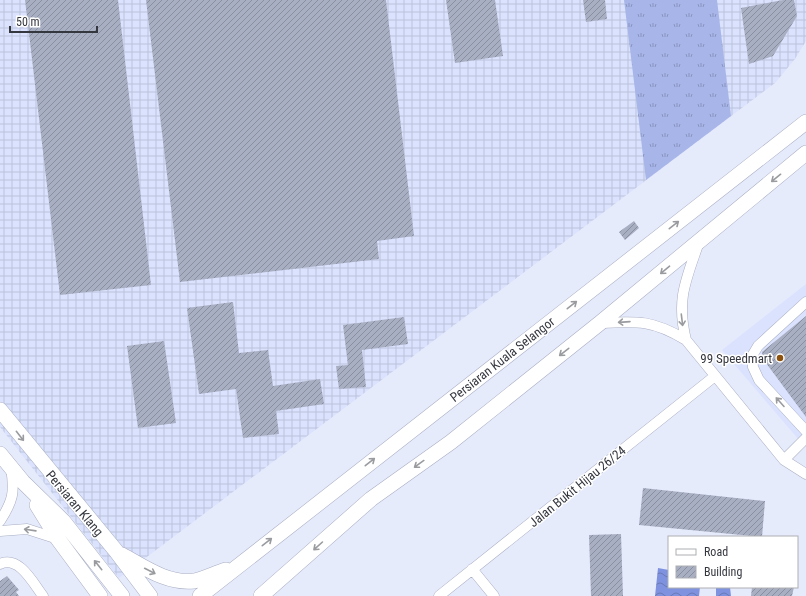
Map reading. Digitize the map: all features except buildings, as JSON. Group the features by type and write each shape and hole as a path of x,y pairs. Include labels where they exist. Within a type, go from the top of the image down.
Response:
{"main road":[{"name":"Persiaran Kuala Selangor","path":"200,596 806,122"},
{"path":"261,596 371,499 451,442 600,323 806,154"},
{"name":"Persiaran Klang","path":"0,410 150,596"},
{"name":"Persiaran Klang","path":"0,454 23,482 62,521 122,596"},
{"name":"Persiaran Klang","path":"23,482 58,539 100,596"},
{"path":"116,552 152,572 175,580 194,581 237,566"}],"street":[{"path":"686,340 682,320 682,297 699,242"},
{"path":"806,302 758,346 752,356 753,367 759,380 806,431"},
{"path":"600,323 634,321 654,324 670,330 686,340 784,460 806,474"},
{"name":"Jalan Bukit Hijau 26/24","path":"439,596 715,376"},
{"path":"784,460 806,438"},
{"path":"0,521 11,503 13,482 10,467"},
{"path":"0,531 27,529 58,539"},
{"path":"0,564 12,562 18,565 43,596"},
{"path":"472,569 494,596"}],"shaded area":[{"path":"0,0 806,0 806,41 795,59 775,83 119,578 0,427"},
{"path":"806,284 806,446 805,447 722,350"}],"green space":[{"path":"624,0 717,0 731,116 646,180"}],"water":[{"path":"658,568 668,570 668,588 700,588 699,596 655,596"},
{"path":"716,588 730,588 731,596 716,596"}],"place":[{"name":"99 Speedmart","path":"780,358"}]}
